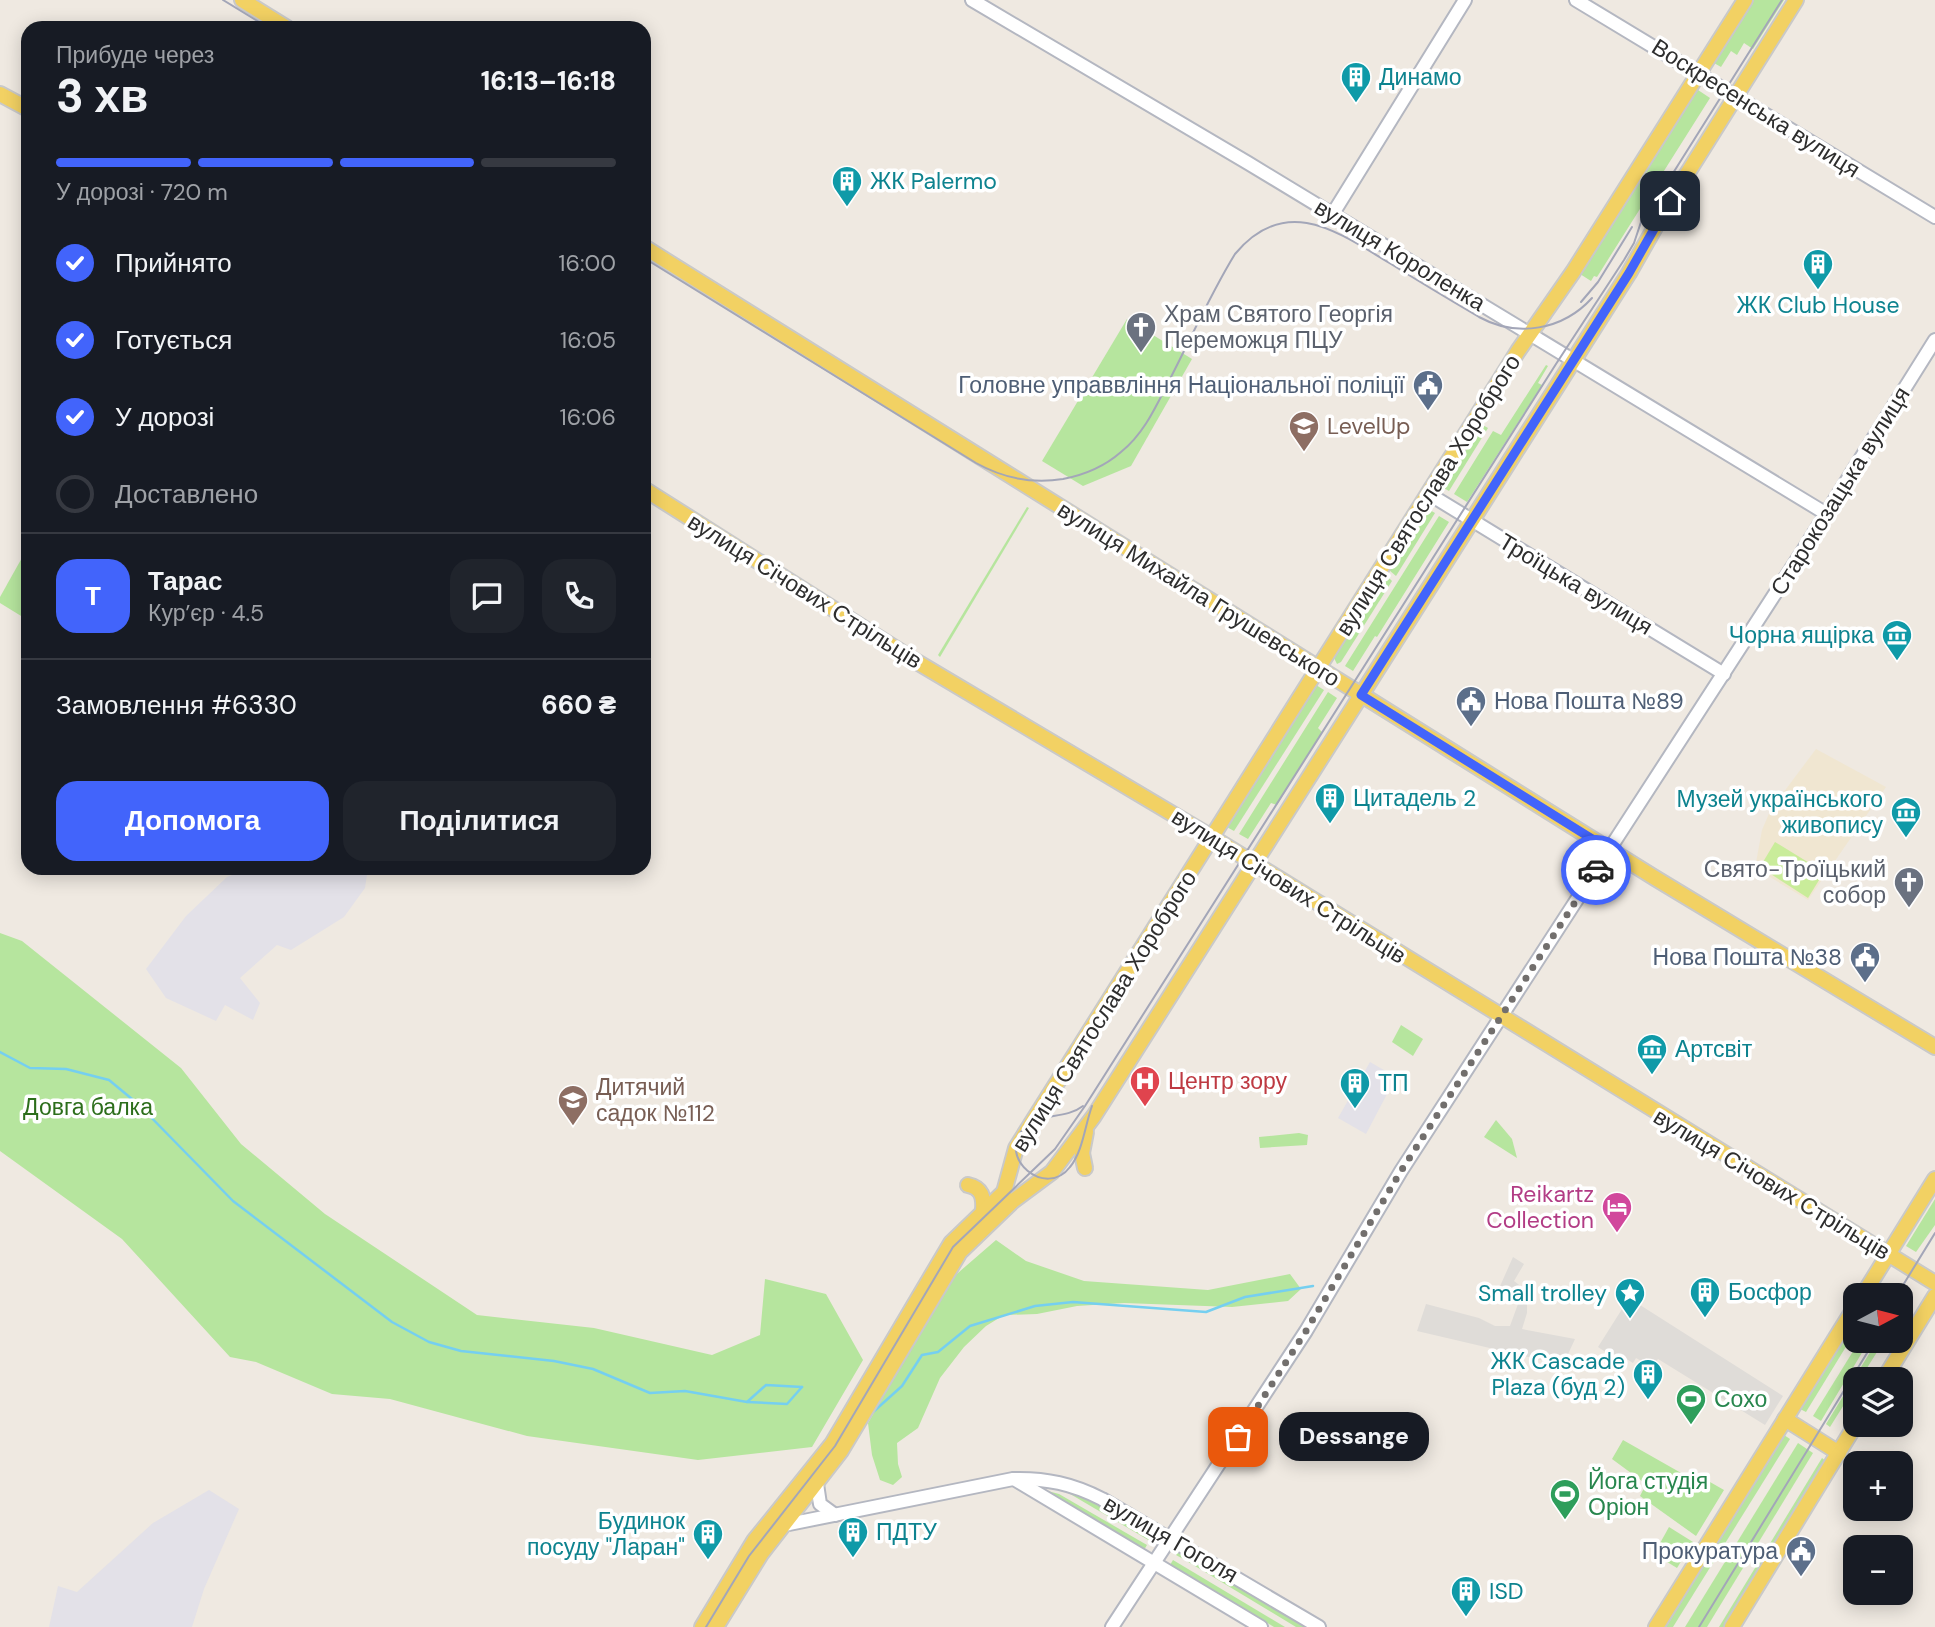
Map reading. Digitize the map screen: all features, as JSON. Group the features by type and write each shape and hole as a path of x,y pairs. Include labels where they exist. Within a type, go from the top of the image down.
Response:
{"main road":[{"path":"242,0 276,21"},
{"name":"вулиця Святослава Хороброго","path":"896,1346 960,1252 1009,1196 1016,1148 1530,333 1573,272 1745,0"},
{"name":"вулиця Святослава Хороброго","path":"896,1346 945,1251 957,1236 983,1211 1052,1172 1094,1116 1574,359 1796,0"},
{"path":"0,94 21,105"},
{"name":"вулиця Михайла Грушевського","path":"651,251 1610,850 1935,1047"},
{"name":"вулиця Січових Стрільців","path":"651,493 926,667 1213,838 1935,1283"},
{"path":"1085,1168 1082,1153 1084,1136 1094,1116"},
{"path":"1870,1283 1935,1179"},
{"path":"968,1185 976,1188 983,1196 983,1211"},
{"path":"1891,1367 1935,1296"},
{"path":"1656,1627 1843,1326"},
{"path":"716,1627 756,1561 837,1458 855,1416 896,1346"},
{"path":"702,1627 750,1548 855,1416"},
{"path":"1785,1419 1839,1452"},
{"path":"1732,1627 1848,1437"}],"street":[{"name":"вулиця Короленка","path":"972,0 1574,359 1825,513"},
{"path":"1332,215 1465,0"},
{"name":"Воскресенська вулиця","path":"1576,0 1935,217"},
{"name":"Старокозацька вулиця","path":"1112,1627 1306,1331 1401,1171 1724,674 1935,340"},
{"name":"Троїцька вулиця","path":"1429,494 1724,674"},
{"name":"вулиця Гоголя","path":"1013,1479 1261,1627"},
{"name":"вулиця Гоголя","path":"784,1525 1013,1479 1051,1480 1081,1489 1170,1538 1319,1627"},
{"path":"817,1485 820,1504 835,1515"}],"shaded area":[{"path":"1816,749 1886,787 1808,900 1755,868 1762,830 1771,809"},
{"path":"367,875 365,888 344,917 291,950 277,945 240,978 260,1003 253,1020 225,1005 216,1021 166,998 146,969 186,916 227,877"},
{"path":"1370,1062 1396,1077 1366,1134 1338,1118"},
{"path":"1513,1257 1524,1264 1514,1281 1527,1291 1527,1313 1522,1329 1575,1339 1563,1365 1417,1331 1426,1304 1479,1318 1495,1326 1510,1326 1518,1304 1497,1293"},
{"path":"1629,1298 1783,1396 1765,1425 1658,1359 1655,1363 1646,1358 1643,1362 1636,1358 1633,1363 1625,1358 1622,1363 1598,1347"},
{"path":"209,1490 239,1509 204,1589 192,1627 49,1627 58,1586 77,1592 153,1523"}],"green space":[{"path":"1754,0 1784,0 1753,49 1744,43 1737,55 1731,51 1721,67 1714,63"},
{"path":"1698,90 1710,98 1597,277 1594,276 1591,281 1580,274"},
{"path":"1127,319 1192,359 1131,466 1083,486 1042,461"},
{"path":"1546,365 1548,366 1538,383 1542,385 1467,502 1454,494 1493,431 1501,435"},
{"path":"1481,424 1488,428 1449,491 1442,487"},
{"path":"1027,507 1029,508 940,657 938,655"},
{"path":"1428,509 1435,513 1396,576 1389,570"},
{"path":"1439,516 1449,522 1353,671 1345,666"},
{"path":"21,560 21,616 0,603 0,597"},
{"path":"1386,575 1392,581 1341,662 1337,664 1334,658"},
{"path":"1316,685 1324,690 1234,831 1225,826"},
{"path":"1328,692 1337,698 1318,728 1322,732 1277,805 1271,803 1248,839 1239,834"},
{"path":"1775,842 1824,872 1808,898 1760,867"},
{"name":"Довга балка","path":"0,933 22,941 181,1068 241,1144 325,1214 477,1315 594,1328 712,1355 760,1335 765,1279 826,1294 863,1360 812,1447 698,1460 527,1436 390,1399 332,1394 256,1362 230,1357 122,1239 0,1151"},
{"path":"1401,1025 1423,1039 1413,1056 1392,1042"},
{"path":"1496,1120 1512,1139 1517,1158 1484,1137"},
{"path":"1299,1133 1308,1135 1307,1145 1260,1148 1259,1137"},
{"path":"1935,1199 1935,1225 1916,1252 1906,1246"},
{"path":"996,1240 1026,1261 1084,1281 1208,1290 1290,1274 1301,1289 1288,1301 1232,1307 1124,1303 1077,1306 1037,1314 1004,1315 986,1326 964,1347 940,1378 918,1428 897,1443 902,1477 893,1485 880,1480 872,1455 868,1423 951,1279"},
{"path":"1843,1339 1843,1352 1806,1412 1800,1409"},
{"path":"1852,1353 1862,1353 1853,1367 1843,1367"},
{"path":"1870,1353 1876,1353 1868,1367 1861,1367"},
{"path":"1843,1367 1843,1384 1821,1421 1813,1416"},
{"path":"1843,1396 1843,1406 1830,1427 1826,1424"},
{"path":"1784,1435 1790,1439 1673,1627 1666,1627"},
{"path":"1623,1440 1697,1482 1703,1478 1724,1490 1696,1536 1640,1496 1646,1484 1612,1459"},
{"path":"1798,1443 1813,1453 1707,1627 1685,1627"},
{"path":"1822,1458 1827,1462 1725,1627 1719,1627"},
{"path":"1060,1488 1085,1498 1153,1535 1150,1541"},
{"path":"1044,1490 1059,1494 1147,1545 1144,1550"},
{"path":"1669,1527 1693,1542 1677,1568 1654,1554"},
{"path":"1180,1549 1192,1557 1187,1560 1193,1558 1307,1627 1296,1627 1176,1555"},
{"path":"1173,1560 1285,1627 1274,1627 1170,1565"}],"waterway":[{"path":"0,1052 30,1068 66,1069 109,1080 138,1104 233,1201 392,1322 429,1342 461,1351 554,1361 593,1369 650,1393 685,1391 747,1402 787,1404 802,1387"},
{"path":"872,1413 902,1386 922,1355 938,1352 970,1326 1035,1306 1073,1302 1206,1312 1245,1297 1313,1286"},
{"path":"747,1402 766,1385 802,1387"}],"tram line":[{"path":"223,0 258,21"},
{"path":"1646,216 1782,0"},
{"path":"706,1627 749,1556 835,1446 953,1247 1055,1149 1085,1106 1624,260 1634,243 1647,204"},
{"path":"651,262 976,463 1007,476 1041,481 1063,479 1101,466 1129,444 1144,427 1155,408 1235,254 1254,236 1273,225 1293,222 1312,224 1332,231 1494,324 1524,329 1554,324 1580,309 1592,298"},
{"path":"1581,302 1598,282 1632,227"},
{"path":"1083,1106 1068,1113 1037,1120 1024,1128 1017,1140 1016,1151 1020,1162 1028,1171 1049,1179 1060,1176 1070,1167 1081,1146 1092,1106"},
{"path":"1904,1283 1935,1233"},
{"path":"1699,1627 1867,1353"}],"way so far":[{"path":"1238,1437 1306,1331 1401,1171 1596,870"}],"place":[{"name":"Динамо","path":"1356,104"},
{"name":"ЖК Palermo","path":"847,208"},
{"name":"ЖК Club House","path":"1818,291"},
{"name":"Храм Святого Георгія Переможця ПЦУ","path":"1141,354"},
{"name":"Головне управвління Національної поліції","path":"1428,412"},
{"name":"LevelUp","path":"1304,453"},
{"name":"Чорна ящірка","path":"1897,662"},
{"name":"Нова Пошта №89","path":"1471,728"},
{"name":"Цитадель 2","path":"1330,825"},
{"name":"Музей українського живопису","path":"1906,839"},
{"name":"Свято-Троїцький собор","path":"1909,909"},
{"name":"Нова Пошта №38","path":"1865,984"},
{"name":"Артсвіт","path":"1652,1076"},
{"name":"Центр зору","path":"1145,1108"},
{"name":"ТП","path":"1355,1110"},
{"name":"Дитячий садок №112","path":"573,1127"},
{"name":"Reikartz Collection","path":"1617,1234"},
{"name":"Босфор","path":"1705,1319"},
{"name":"Small trolley","path":"1630,1320"},
{"name":"ЖК Cascade Plaza (буд 2)","path":"1648,1401"},
{"name":"Сохо","path":"1691,1426"},
{"name":"Dessange","path":"1238,1437"},
{"name":"Йога студія Оріон","path":"1565,1521"},
{"name":"ПДТУ","path":"853,1559"},
{"name":"Будинок посуду \"Ларан\"","path":"708,1561"},
{"name":"Прокуратура","path":"1801,1578"},
{"name":"ISD","path":"1466,1618"}],"route":[{"path":"1596,870 1610,850 1361,695 1629,273 1670,201"}]}
